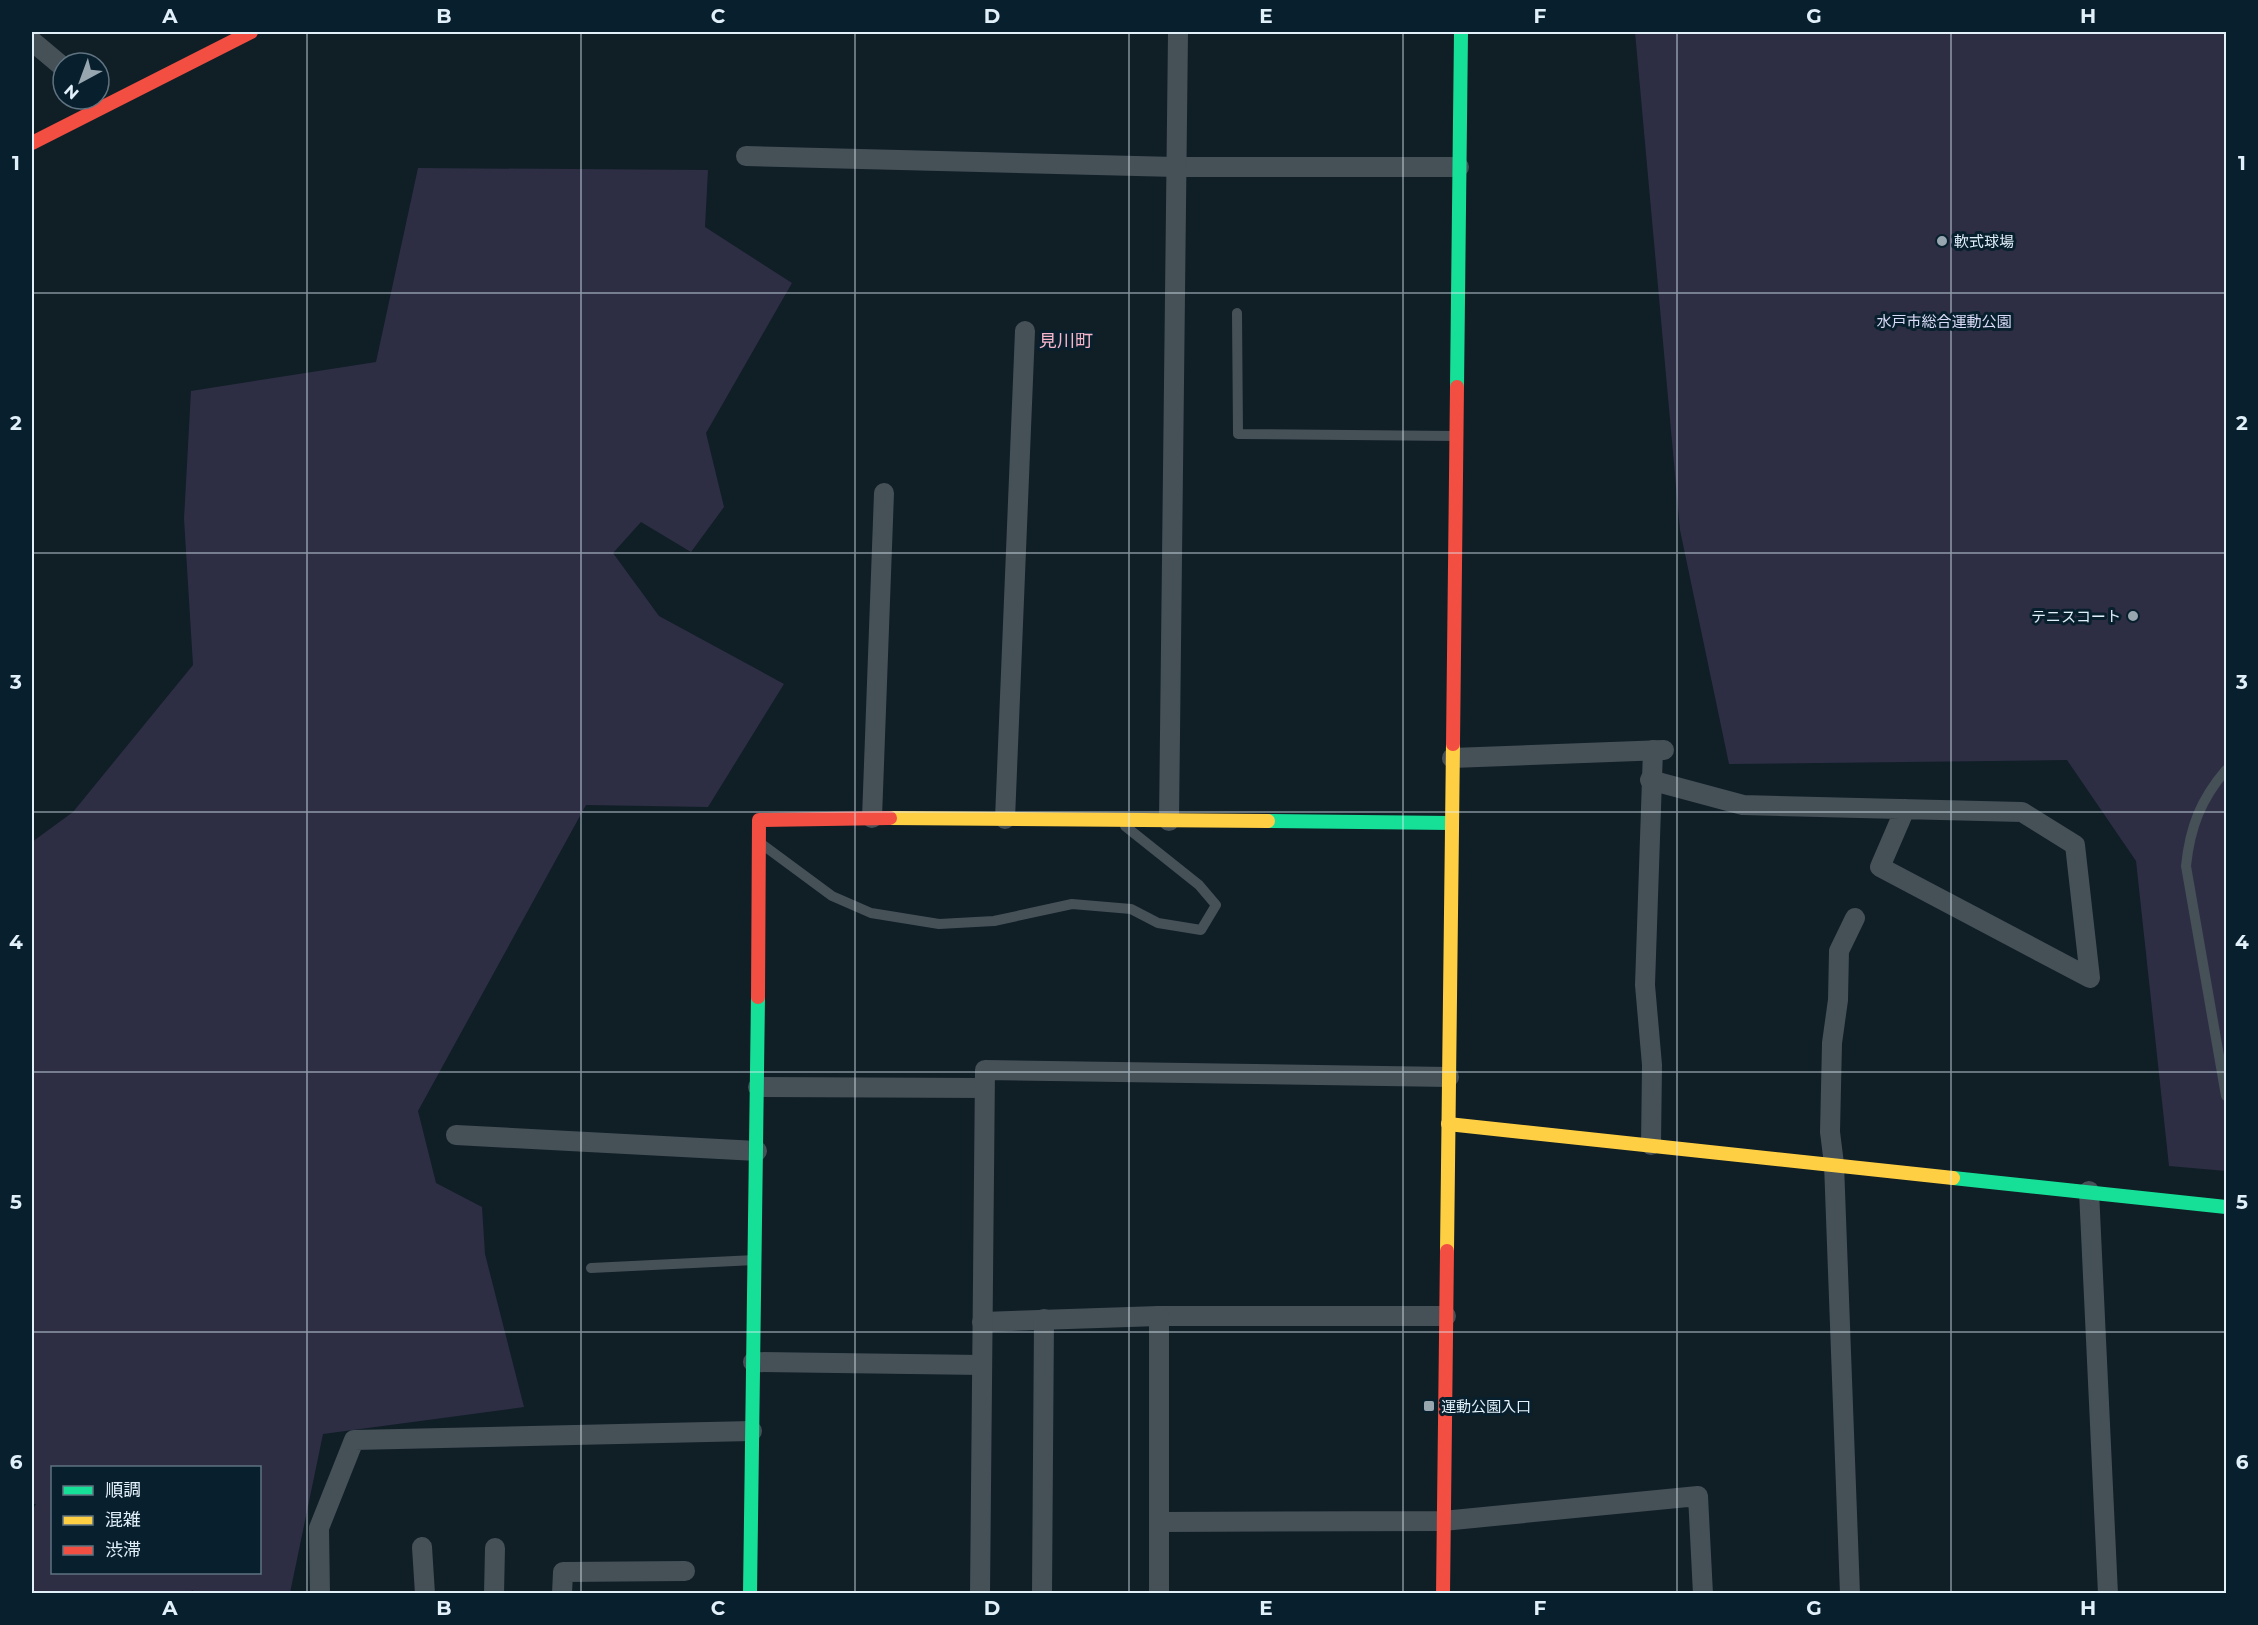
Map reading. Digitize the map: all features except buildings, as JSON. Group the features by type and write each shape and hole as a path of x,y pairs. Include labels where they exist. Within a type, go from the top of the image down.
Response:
{"street":[{"path":"111,96 251,32"},
{"path":"1168,821 1178,32"},
{"path":"1443,1593 1461,32"},
{"path":"32,40 51,57"},
{"path":"32,143 84,111"},
{"path":"746,156 1176,167 1459,167"},
{"path":"1005,819 1025,331"},
{"path":"872,818 884,493"},
{"path":"1452,758 1659,750 1650,780 1645,985 1652,1065 1651,1145"},
{"path":"1650,780 1743,805 1905,809 2022,812 2075,845 2090,978 1880,867 1905,809"},
{"path":"750,1593 758,1087 759,820 872,818 1451,823"},
{"path":"1850,1593 1834,1164 1830,1132 1831,1054 1838,1000 1839,951 1855,918"},
{"path":"980,1593 985,1070 1449,1077"},
{"path":"758,1087 984,1088"},
{"path":"1448,1124 2226,1207"},
{"path":"456,1135 757,1151"},
{"path":"2089,1191 2108,1593"},
{"path":"982,1322 1160,1316 1446,1316"},
{"path":"1159,1593 1160,1316"},
{"path":"1042,1593 1044,1319"},
{"path":"753,1362 982,1365"},
{"path":"320,1593 319,1528 354,1440 752,1431"},
{"path":"1160,1522 1443,1521 1698,1496 1703,1593"},
{"path":"422,1547 425,1593"},
{"path":"494,1593 495,1548"},
{"path":"562,1593 563,1572 685,1571"}],"lane":[{"path":"1237,313 1238,434 1456,436"},
{"path":"2226,770 2201,803 2189,837 2186,866 2226,1096"},
{"path":"759,842 831,896 871,913 939,924 994,921 1072,904 1131,909 1158,923 1201,930 1216,905 1199,885 1118,821"},
{"path":"591,1268 755,1260"}],"green space":[{"name":"水戸市総合運動公園","path":"1635,32 2226,32 2226,1171 2169,1166 2136,861 2067,760 1729,764 1680,530"},
{"path":"418,168 708,170 705,227 792,283 706,433 724,507 691,552 641,522 613,553 659,616 784,684 708,807 586,805 418,1111 436,1183 482,1207 485,1254 524,1407 323,1434 290,1593 197,1594 192,1590 190,1594 32,1593 32,1510 36,1504 32,1504 32,842 73,812 193,665 184,519 191,391 376,362"}],"traffic: fast":[{"path":"1457,387 1461,32"},
{"path":"1268,821 1451,823"},
{"path":"750,1594 758,997"},
{"path":"1953,1178 2226,1207"}],"traffic: slow":[{"path":"1447,1251 1453,744"},
{"path":"890,818 1268,821"},
{"path":"1448,1124 1953,1178"}],"traffic: jam":[{"path":"32,143 251,32"},
{"path":"1453,744 1457,387"},
{"path":"758,997 759,820 890,818"},
{"path":"1443,1594 1447,1251"}],"place":[{"name":"軟式球場","path":"1942,241"},
{"name":"テニスコート","path":"2133,616"},
{"name":"運動公園入口","path":"1429,1406"}],"district":[{"name":"見川町","path":"1066,341"}]}
